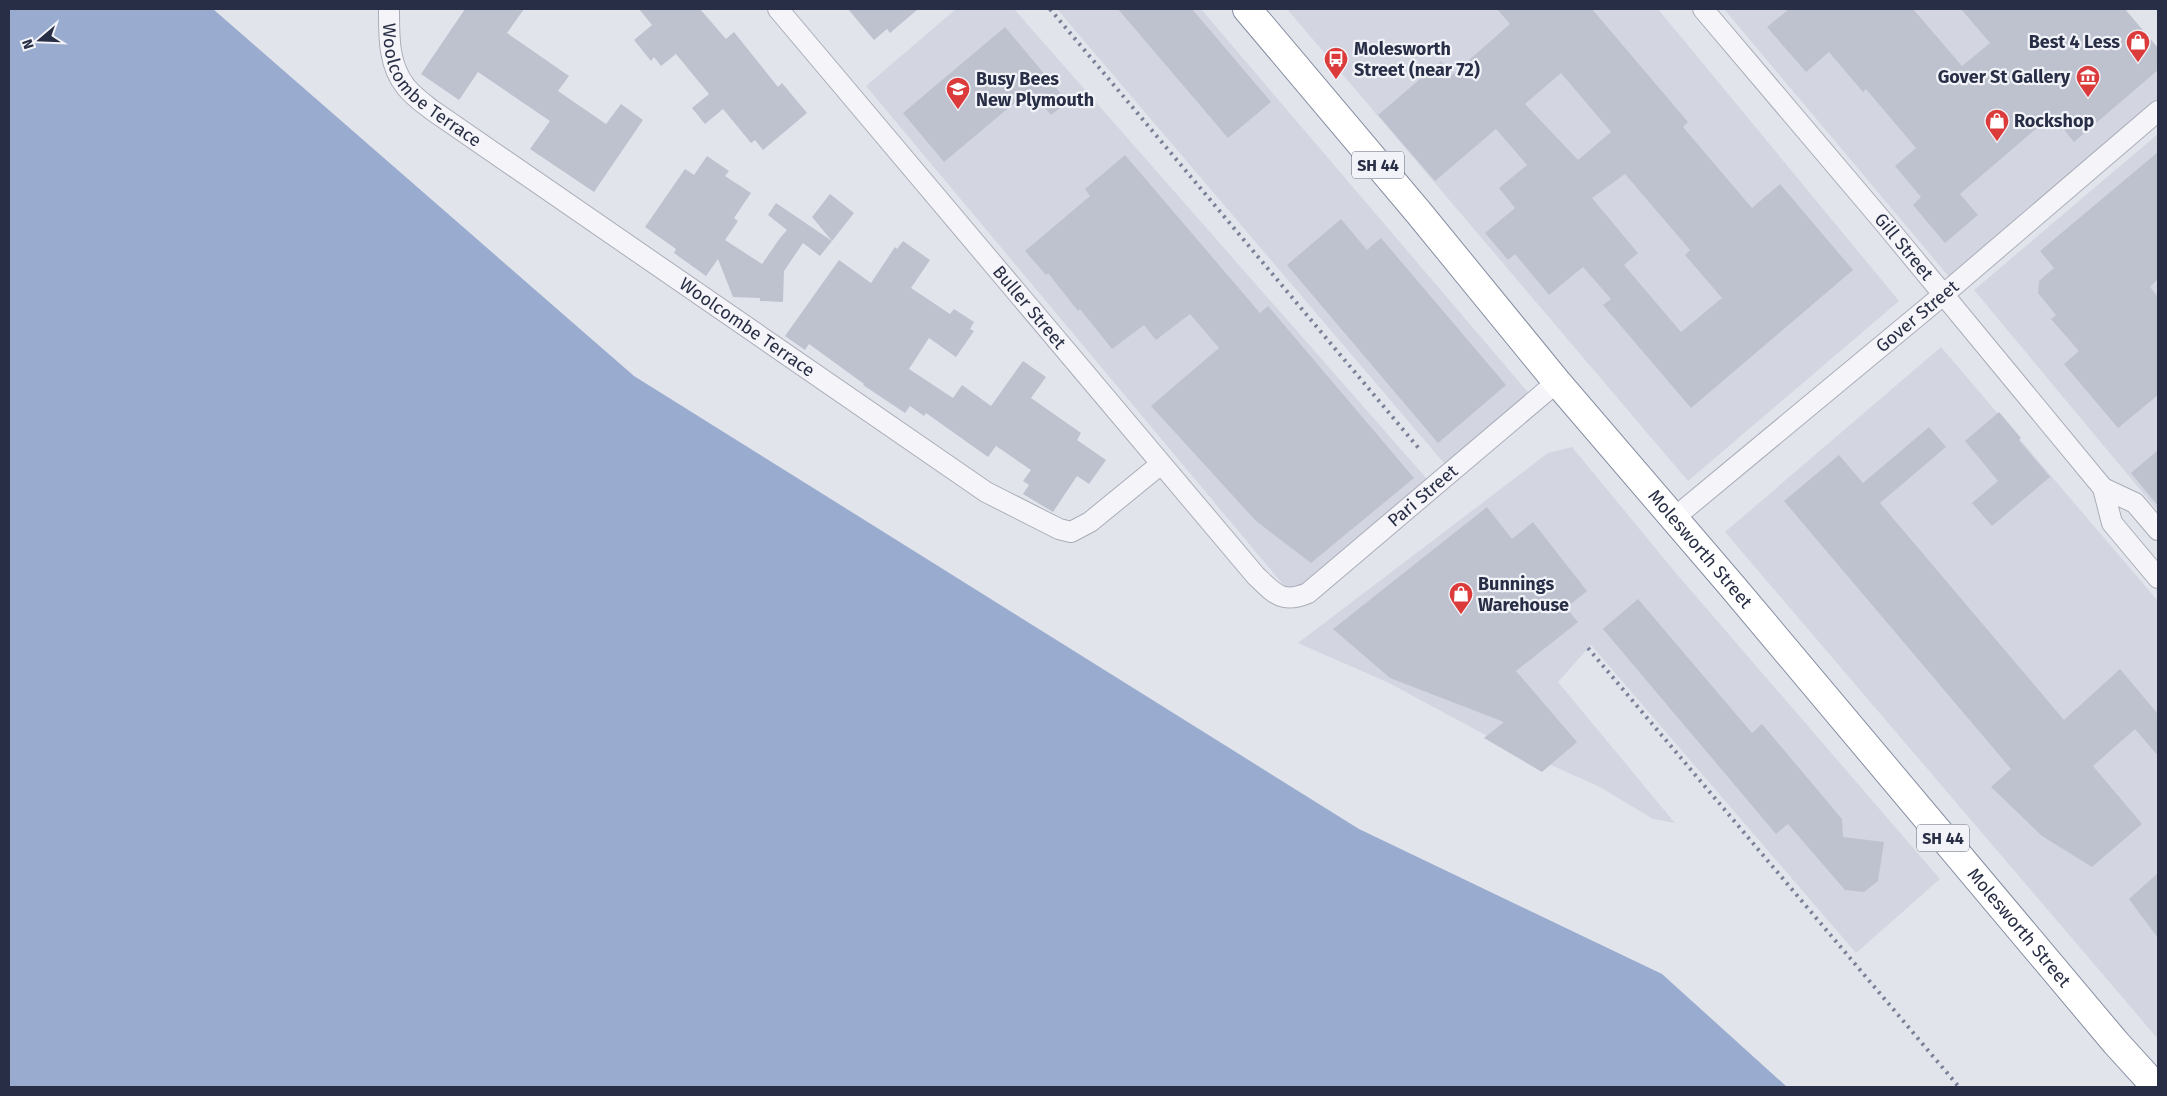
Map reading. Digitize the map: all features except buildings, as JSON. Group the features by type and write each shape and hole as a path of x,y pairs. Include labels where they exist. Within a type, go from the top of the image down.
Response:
{"highway":[{"name":"Molesworth Street","path":"1247,9 1419,213 1557,382 1674,518 2001,907 2156,1087"}],"street":[{"name":"Woolcombe Terrace","path":"389,9 394,65 406,87 432,110 986,492 1059,529 1071,532 1090,522 1161,464"},
{"name":"Buller Street","path":"778,9 1256,576 1273,593 1286,599"},
{"name":"Gill Street","path":"1703,9 2103,488 2135,503 2158,530"},
{"name":"Gover Street","path":"1674,518 1943,295 2158,111"},
{"name":"Pari Street","path":"1286,599 1296,598 1308,593 1557,382"},
{"name":"Gill Street","path":"2103,488 2112,523 2158,578"}],"shaded area":[{"path":"956,9 1014,9 1434,487 1307,586 1286,588 866,86"},
{"path":"1057,9 1201,9 1532,397 1449,469"},
{"path":"1287,9 1658,9 1899,301 1688,481"},
{"path":"1724,9 2118,9 2158,57 2158,102 1950,278"},
{"path":"2158,134 2158,511 1974,290"},
{"path":"1941,347 2158,601 2158,1039 1725,532"},
{"path":"1572,447 1675,572 1940,879 1856,953 1591,645 1558,682 1675,823 1653,819 1600,787 1491,738 1389,683 1298,643 1548,453"}],"water":[{"path":"9,9 213,9 634,376 1359,829 1662,974 1787,1087 9,1087"}],"railway":[{"path":"1050,9 1421,451"},
{"path":"1588,648 1959,1087"}],"place":[{"name":"Best 4 Less","path":"2138,63"},
{"name":"Molesworth Street (near 72)","path":"1336,80"},
{"name":"Gover St Gallery","path":"2088,98"},
{"name":"Busy Bees New Plymouth","path":"958,110"},
{"name":"Rockshop","path":"1997,142"},
{"name":"Bunnings Warehouse","path":"1461,615"}]}
